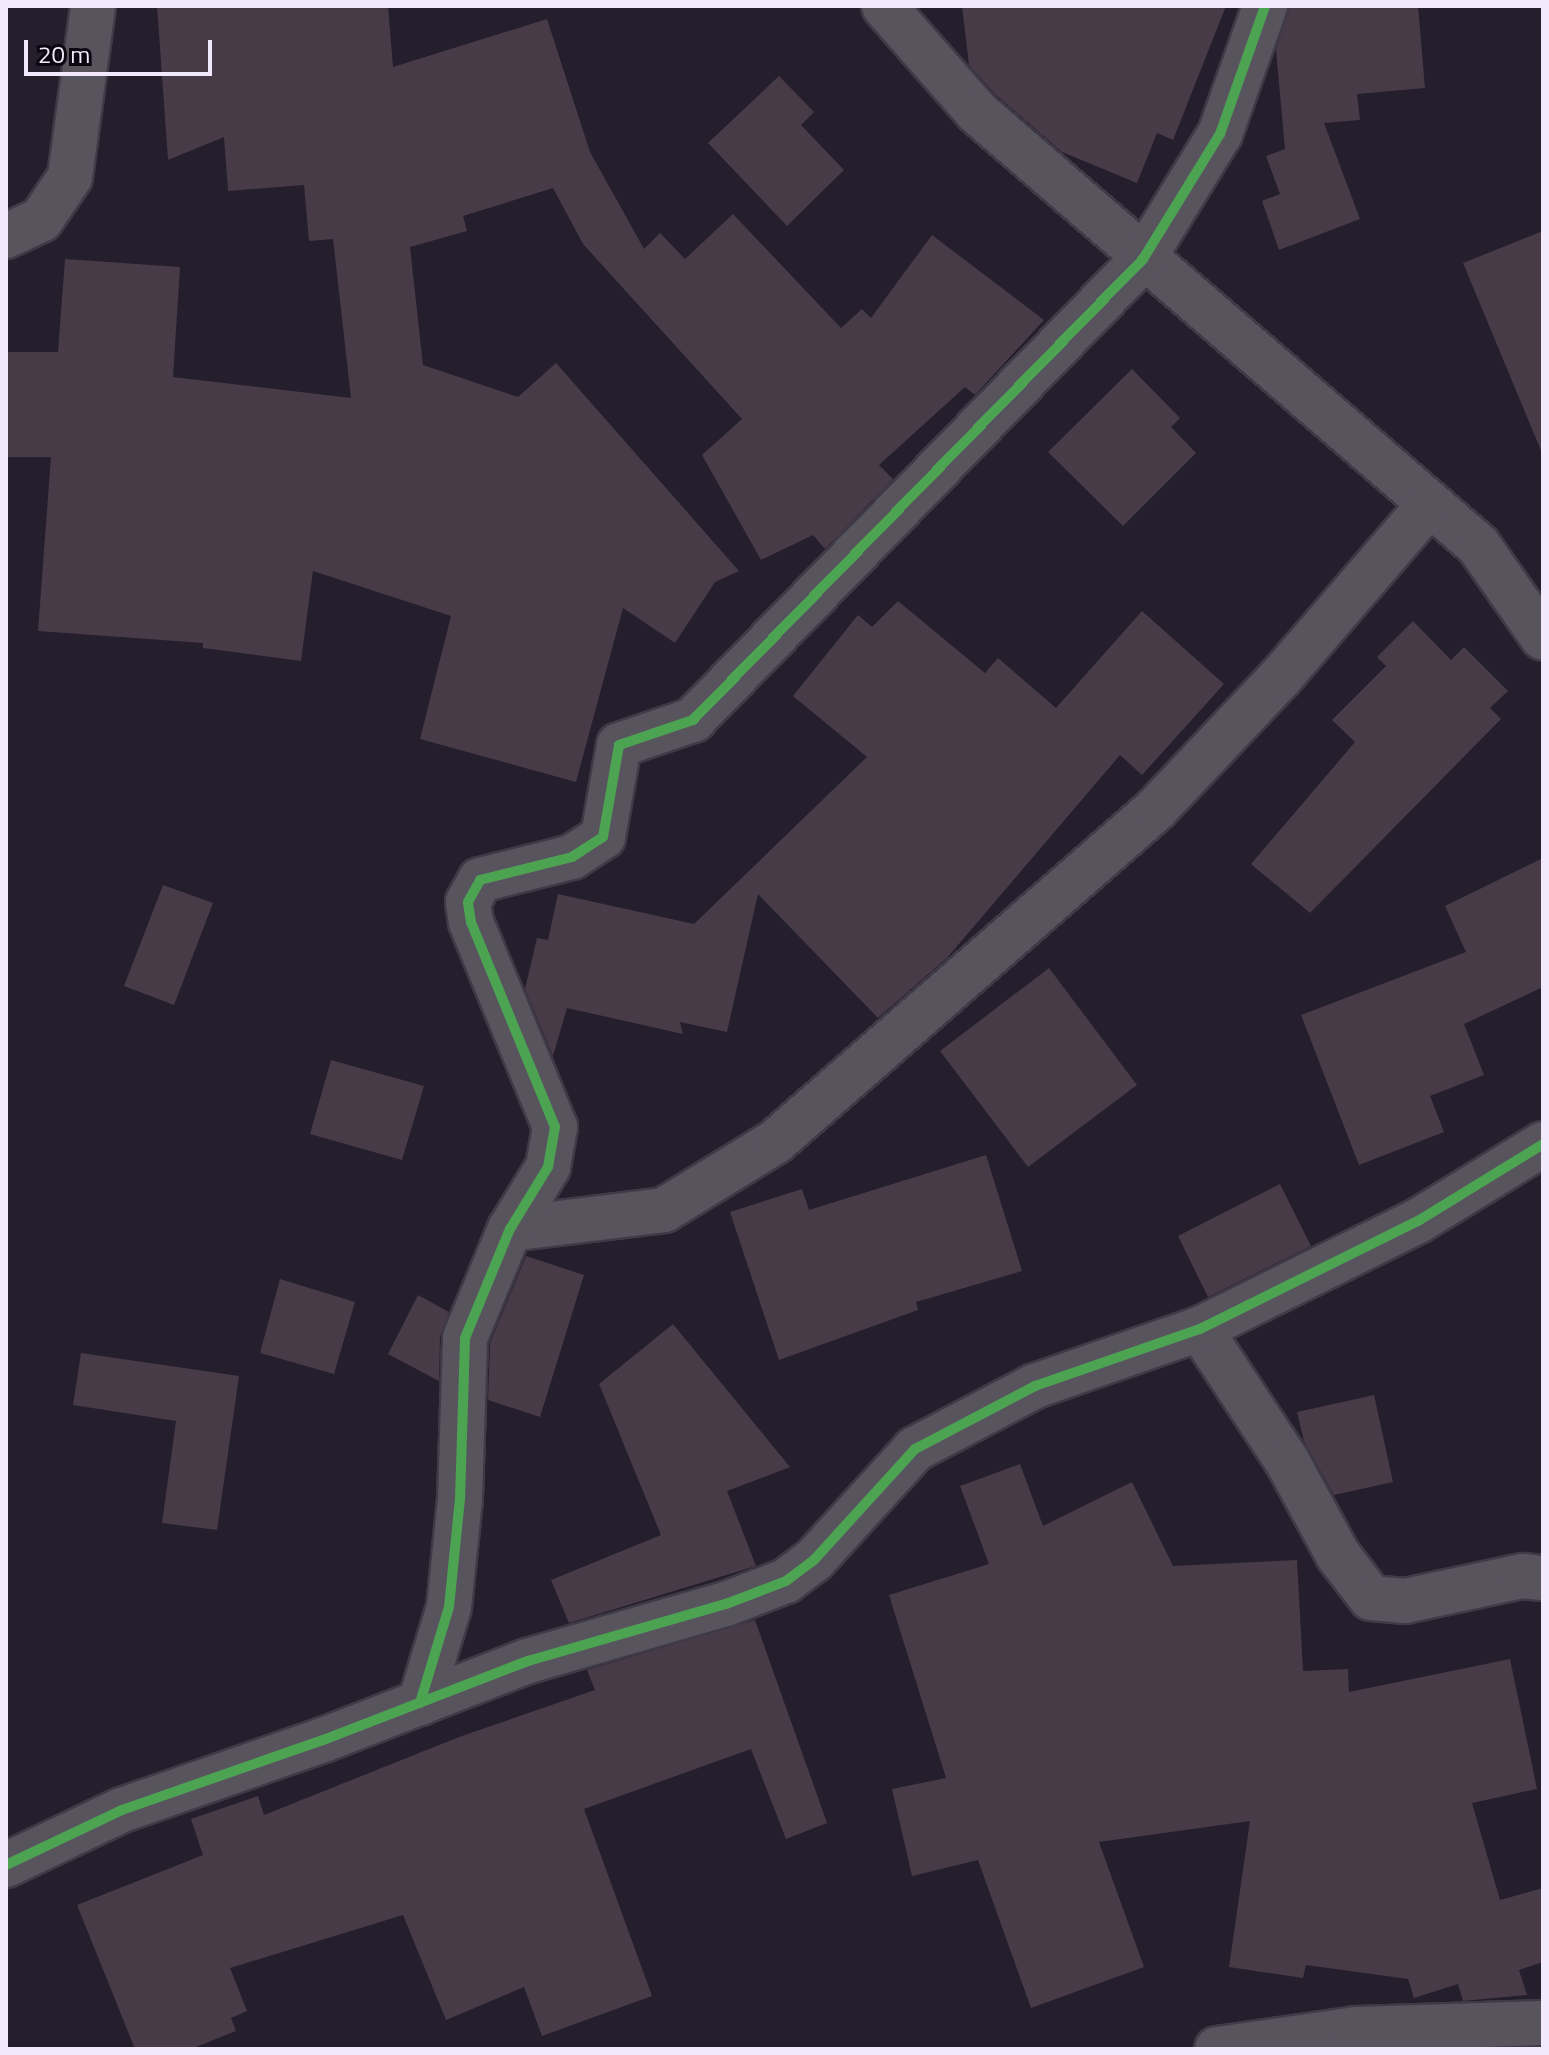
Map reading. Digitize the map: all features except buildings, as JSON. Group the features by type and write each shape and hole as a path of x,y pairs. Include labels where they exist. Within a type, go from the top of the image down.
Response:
{"street":[{"path":"6,236 41,220 70,177 93,6"},
{"path":"884,6 977,112 1428,506 1478,545 1543,638"},
{"path":"420,1703 449,1607 460,1499 465,1338 510,1229 548,1167 555,1127 471,922 468,902 480,880 572,857 603,837 619,745 693,720 1143,259 1220,134 1265,6"},
{"path":"510,1229 664,1210 775,1142 1156,809 1280,678 1428,506"},
{"path":"6,1865 122,1810 528,1661 726,1604 786,1581 814,1560 915,1449 1035,1386 1200,1329 1418,1221 1543,1144"},
{"path":"1200,1329 1287,1461 1338,1555 1371,1598 1405,1601 1460,1594 1523,1576 1543,1578"},
{"path":"1217,2049 1355,2029 1543,2023"}],"cycle path":[{"path":"420,1703 449,1607 460,1499 465,1338 510,1229 548,1167 555,1127 471,922 468,902 480,880 572,857 603,837 619,745 693,720 1143,259 1220,134 1265,6"},
{"path":"6,1865 122,1810 323,1740 528,1661 726,1604 786,1581 814,1560 915,1449 1035,1386 1200,1329 1418,1221 1543,1144"}]}
